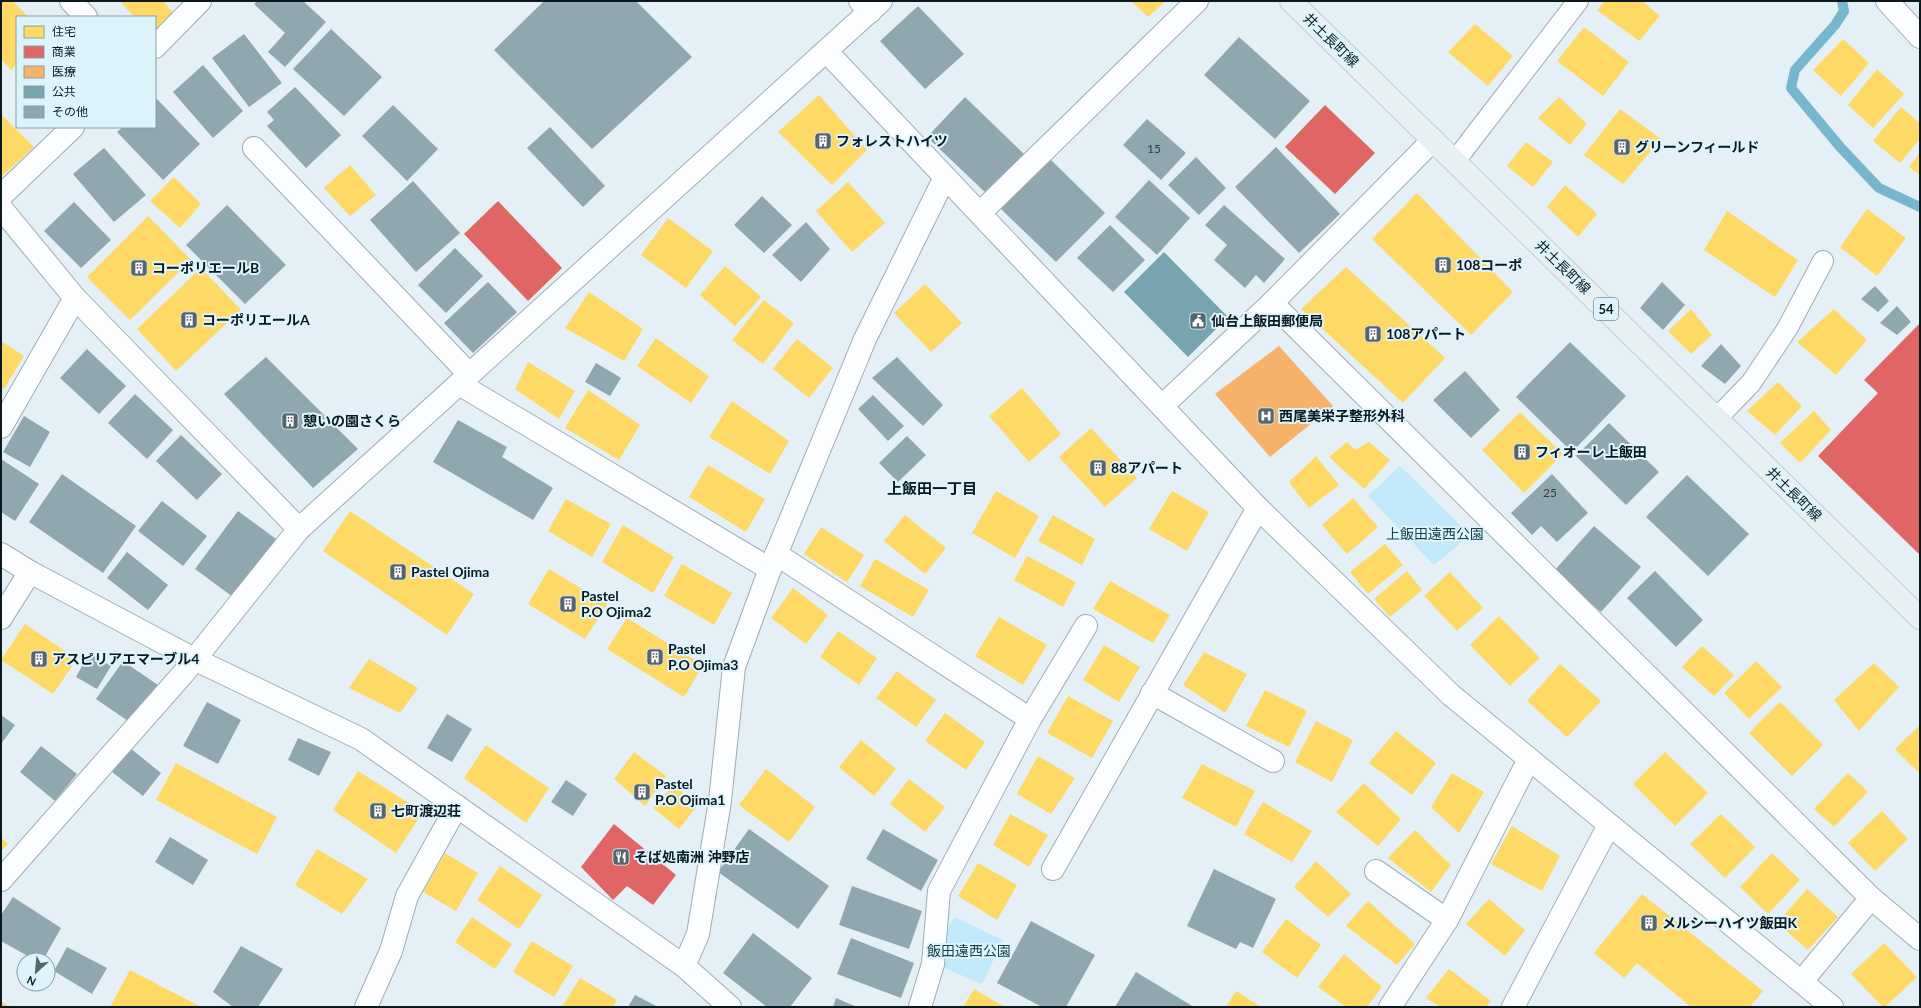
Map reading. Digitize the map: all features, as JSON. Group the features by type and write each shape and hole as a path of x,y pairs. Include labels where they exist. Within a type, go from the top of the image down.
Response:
{"main road":[{"name":"井土長町線","path":"1291,1 1920,618"}],"street":[{"path":"71,1 85,16"},
{"path":"156,47 200,1"},
{"path":"980,213 1197,1"},
{"path":"1887,1 1920,37"},
{"path":"1,880 194,659 299,529 826,51 870,5"},
{"path":"826,51 1258,508 1451,695 1832,1007"},
{"path":"1,196 72,128"},
{"path":"1162,406 1272,303 1433,140"},
{"path":"254,148 464,379 773,561 1030,719"},
{"path":"684,966 700,926 720,801 734,667 773,561 865,339 945,177"},
{"path":"1,208 75,298 299,529"},
{"path":"1,427 75,298"},
{"path":"1272,303 1871,898 1920,939"},
{"path":"1052,869 1258,508"},
{"path":"1,554 30,572 194,659 361,739 684,966 730,1007"},
{"path":"1,618 30,572"},
{"path":"920,1007 933,964 939,891 1030,719 1086,626"},
{"path":"1152,693 1273,761"},
{"path":"1390,1007 1447,920 1529,759"},
{"path":"366,1007 391,951 407,896 457,806"},
{"path":"1513,1007 1609,824"},
{"path":"1376,871 1447,920"},
{"path":"1802,981 1871,898"}],"lane":[{"path":"1454,161 1578,1"},
{"path":"1716,418 1752,383 1787,328 1823,261"}],"green space":[{"name":"上飯田遠西公園","path":"1400,466 1470,535 1434,565 1368,496"},
{"name":"飯田遠西公園","path":"954,917 1003,940 982,984 940,966 943,939"}],"building: 住宅":[{"path":"1,1 13,1 27,16 16,16 16,65 11,70 1,59"},
{"path":"120,1 163,1 175,15 156,30 156,16 133,16"},
{"path":"1131,1 1166,1 1148,17"},
{"path":"1605,1 1642,1 1660,16 1639,41 1597,10"},
{"path":"1475,24 1513,56 1488,86 1448,52"},
{"path":"1584,27 1629,62 1603,96 1557,61"},
{"path":"1843,39 1869,63 1841,96 1813,70"},
{"path":"1877,69 1904,94 1873,128 1848,105"},
{"name":"フォレストハイツ","path":"819,95 867,150 832,185 778,132"},
{"path":"1559,97 1587,124 1570,145 1538,118"},
{"path":"1901,107 1920,123 1920,139 1900,163 1873,141"},
{"name":"グリーンフィールド","path":"1620,109 1661,139 1623,184 1584,155"},
{"path":"1,114 34,147 2,176 1,174"},
{"path":"1526,142 1553,162 1533,187 1507,166"},
{"path":"1920,152 1920,175 1909,167"},
{"path":"350,165 376,195 350,216 324,188"},
{"path":"174,177 201,204 180,228 150,201"},
{"path":"848,182 885,223 852,252 816,211"},
{"path":"1565,185 1597,214 1578,237 1547,207"},
{"name":"108コーポ","path":"1417,193 1513,292 1471,335 1372,239"},
{"path":"1867,209 1906,238 1877,276 1840,247"},
{"path":"1727,211 1798,260 1775,297 1704,250"},
{"name":"コーポリエールB","path":"148,216 191,260 130,320 87,277"},
{"path":"668,218 713,251 686,288 641,255"},
{"path":"725,266 761,297 735,326 700,295"},
{"name":"108アパート","path":"1346,267 1445,358 1403,403 1301,309"},
{"name":"コーポリエールA","path":"201,268 241,310 176,371 137,329"},
{"path":"925,284 962,323 931,352 894,313"},
{"path":"589,292 643,329 624,361 565,328"},
{"path":"764,300 794,323 763,364 732,340"},
{"path":"1691,309 1712,335 1691,354 1668,331"},
{"path":"1834,309 1867,340 1836,375 1797,342"},
{"path":"656,338 709,376 691,403 637,366"},
{"path":"797,339 833,368 809,398 773,369"},
{"path":"1,341 24,356 4,389 1,387"},
{"path":"528,362 575,391 559,419 515,389"},
{"path":"1778,382 1802,406 1775,435 1747,411"},
{"path":"1022,388 1061,434 1029,462 989,416"},
{"path":"588,390 640,425 619,460 565,428"},
{"path":"732,401 789,441 770,474 709,437"},
{"path":"1814,411 1831,430 1800,463 1780,443"},
{"name":"フィオーレ上飯田","path":"1520,412 1563,454 1524,493 1482,450"},
{"name":"88アパート","path":"1091,428 1137,478 1105,507 1059,457"},
{"path":"1347,442 1355,450 1369,442 1390,460 1364,489 1329,457"},
{"path":"1316,456 1339,485 1309,508 1289,482"},
{"path":"708,465 765,499 746,532 689,497"},
{"path":"996,491 1039,516 1015,558 972,533"},
{"path":"1172,491 1209,512 1187,551 1149,529"},
{"path":"1353,498 1378,527 1347,554 1322,525"},
{"path":"566,499 611,524 592,557 548,531"},
{"name":"Pastel Ojima","path":"350,511 474,594 447,635 323,551"},
{"path":"905,515 946,548 925,574 884,541"},
{"path":"1053,515 1095,539 1082,565 1038,541"},
{"path":"623,525 674,557 653,593 602,562"},
{"path":"821,527 864,555 847,582 804,554"},
{"path":"1385,544 1403,565 1368,594 1350,572"},
{"path":"1027,556 1076,582 1063,607 1014,580"},
{"path":"875,559 929,590 913,617 860,586"},
{"path":"682,564 732,593 714,625 664,596"},
{"name":"Pastel P.O Ojima2","path":"549,569 607,604 585,639 528,604"},
{"path":"1407,571 1422,590 1390,617 1374,599"},
{"path":"1450,572 1483,608 1457,631 1424,596"},
{"path":"1110,581 1170,615 1153,643 1093,609"},
{"path":"793,588 828,615 806,644 771,618"},
{"path":"1499,616 1540,658 1510,686 1470,645"},
{"path":"999,617 1047,645 1023,685 975,656"},
{"name":"Pastel P.O Ojima3","path":"627,618 703,665 684,697 607,649"},
{"name":"アスピリアエマーブル4","path":"25,624 77,659 53,694 1,660"},
{"path":"838,631 877,658 859,685 820,657"},
{"path":"1104,645 1140,667 1119,702 1083,680"},
{"path":"1702,646 1734,675 1714,696 1682,667"},
{"path":"1204,652 1247,674 1225,713 1183,685"},
{"path":"369,659 418,688 400,713 349,688"},
{"path":"1756,661 1782,687 1749,719 1724,693"},
{"path":"1874,663 1899,687 1859,731 1834,700"},
{"path":"1560,664 1601,701 1567,737 1527,701"},
{"path":"897,671 936,700 916,727 876,698"},
{"path":"1265,690 1307,711 1289,747 1246,726"},
{"path":"1068,696 1113,721 1092,758 1047,733"},
{"path":"1780,702 1823,745 1792,776 1749,733"},
{"path":"945,713 985,742 966,770 925,741"},
{"path":"1316,721 1353,740 1332,782 1295,762"},
{"path":"1920,725 1920,774 1895,749"},
{"path":"1396,731 1436,763 1412,795 1369,763"},
{"path":"861,740 896,769 874,796 839,767"},
{"path":"486,745 549,788 526,823 464,778"},
{"name":"Pastel P.O Ojima1","path":"634,752 666,776 645,806 614,779"},
{"path":"1665,752 1708,793 1675,826 1633,784"},
{"path":"1038,756 1075,778 1051,814 1017,794"},
{"path":"176,763 277,817 257,854 156,800"},
{"path":"1202,764 1255,791 1236,827 1182,798"},
{"path":"766,769 815,807 789,842 739,805"},
{"name":"七町渡辺荘","path":"358,771 423,812 396,853 333,810"},
{"path":"1452,773 1484,792 1459,833 1431,807"},
{"path":"1848,773 1868,792 1834,827 1814,809"},
{"path":"909,779 945,807 925,832 890,804"},
{"path":"1364,783 1401,819 1378,846 1336,812"},
{"path":"673,785 698,805 679,829 653,808"},
{"path":"1263,802 1312,831 1292,862 1244,834"},
{"path":"1882,811 1908,839 1875,871 1848,843"},
{"path":"1010,814 1048,835 1029,867 993,845"},
{"path":"1721,814 1755,847 1725,878 1690,844"},
{"path":"1512,826 1560,856 1542,891 1491,864"},
{"path":"1415,830 1451,865 1431,892 1388,858"},
{"path":"1,837 8,844 1,851"},
{"path":"317,849 368,879 342,914 295,885"},
{"path":"445,853 478,873 456,911 423,892"},
{"path":"1772,853 1800,880 1768,914 1740,887"},
{"path":"1316,861 1351,894 1328,917 1294,887"},
{"path":"978,863 1017,885 997,920 958,896"},
{"path":"500,866 542,895 519,929 477,900"},
{"path":"1807,889 1838,917 1808,950 1777,923"},
{"name":"メルシーハイツ飯田K","path":"1642,894 1763,991 1750,1007 1691,1007 1637,963 1624,978 1594,953"},
{"path":"1489,899 1525,930 1505,956 1466,924"},
{"path":"1368,901 1415,944 1397,965 1346,926"},
{"path":"472,917 512,944 495,969 455,942"},
{"path":"1286,919 1321,945 1297,978 1262,952"},
{"path":"532,941 573,966 554,997 513,972"},
{"path":"1884,943 1917,977 1885,1007 1883,1007 1851,974"},
{"path":"1344,954 1382,987 1367,1007 1346,1007 1318,987"},
{"path":"1449,969 1491,1001 1486,1007 1440,1007 1426,998"},
{"path":"130,970 201,1007 110,1007"},
{"path":"580,978 617,1000 613,1007 562,1007"},
{"path":"974,989 1005,1007 963,1007"},
{"path":"1236,991 1261,1007 1226,1007"},
{"path":"1,1002 11,1007 1,1007"}],"building: 商業":[{"path":"1325,105 1375,153 1335,194 1285,147"},
{"path":"498,201 562,268 528,301 464,234"},
{"path":"1920,323 1920,555 1818,456 1878,393 1864,380"},
{"path":"614,824 676,875 653,905 627,886 613,900 581,867"}],"building: 医療":[{"path":"1279,346 1333,406 1270,457 1215,394"}],"building: 公共":[{"path":"1164,252 1228,317 1188,357 1124,292"}],"building: その他":[{"path":"257,1 303,1 326,22 285,67 268,52 285,33 254,4"},
{"path":"544,1 636,1 692,57 592,149 494,50"},
{"path":"918,6 964,54 925,89 880,41"},
{"path":"331,29 382,77 344,116 293,69"},
{"path":"244,34 282,83 249,107 212,58"},
{"path":"1239,37 1310,101 1275,139 1204,75"},
{"path":"203,65 243,111 213,138 173,92"},
{"path":"295,87 341,135 306,168 267,126 274,120 267,112"},
{"path":"965,97 1026,156 988,195 927,137"},
{"path":"156,98 200,144 163,180 117,132 122,128 156,128"},
{"path":"393,105 438,149 407,181 362,136"},
{"path":"1147,119 1186,153 1161,180 1123,145"},
{"path":"550,127 605,186 583,207 527,148"},
{"path":"1276,147 1340,214 1299,253 1235,187"},
{"path":"104,148 146,195 114,222 73,174"},
{"path":"1196,157 1226,188 1199,215 1168,185"},
{"path":"1050,159 1105,213 1056,262 1001,209"},
{"path":"1149,180 1190,218 1157,255 1115,217"},
{"path":"413,181 460,233 416,272 370,220"},
{"path":"762,196 792,225 764,253 734,225"},
{"path":"74,202 111,240 81,268 44,231"},
{"path":"227,205 286,265 245,304 186,245"},
{"path":"1224,205 1285,259 1264,283 1256,275 1245,288 1214,260 1227,245 1205,225"},
{"path":"806,222 830,249 801,282 772,255"},
{"path":"1110,225 1145,260 1113,292 1077,258"},
{"path":"455,248 483,276 446,313 418,285"},
{"path":"488,282 517,312 473,353 444,323"},
{"path":"1662,282 1685,305 1663,330 1640,308"},
{"path":"1875,286 1889,301 1878,312 1861,299"},
{"path":"1897,306 1911,322 1897,335 1880,323"},
{"path":"1570,342 1626,396 1572,452 1516,397"},
{"path":"1721,344 1741,366 1725,384 1701,366"},
{"path":"87,349 126,386 99,414 60,378"},
{"name":"憩いの園さくら","path":"266,357 358,449 313,488 224,394"},
{"path":"897,357 943,405 923,426 872,378"},
{"path":"596,363 621,378 610,396 585,382"},
{"path":"1465,371 1500,410 1471,438 1433,400"},
{"path":"135,394 173,430 147,459 108,423"},
{"path":"873,395 904,426 888,441 858,409"},
{"path":"24,416 50,432 30,467 3,452"},
{"path":"458,420 507,447 502,457 553,488 533,520 433,462"},
{"path":"1609,423 1659,472 1626,505 1576,456"},
{"path":"181,435 222,474 197,500 156,461"},
{"path":"907,436 926,455 898,482 879,463"},
{"path":"1,459 39,484 15,521 1,512"},
{"path":"62,474 136,526 103,573 29,522"},
{"path":"1552,474 1588,513 1557,542 1541,526 1532,535 1511,513"},
{"path":"1687,475 1749,534 1708,576 1646,517"},
{"path":"162,501 207,536 183,566 138,531"},
{"path":"238,511 276,539 233,597 195,569"},
{"path":"1594,526 1641,567 1601,612 1554,571"},
{"path":"127,552 168,585 148,610 107,578"},
{"path":"1655,571 1703,620 1676,647 1627,598"},
{"path":"89,653 111,666 97,689 76,677"},
{"path":"123,661 158,685 131,723 96,699"},
{"path":"207,702 241,720 218,764 183,746"},
{"path":"447,714 472,729 452,762 427,748"},
{"path":"1,715 15,725 1,744"},
{"path":"298,738 331,752 319,776 288,760"},
{"path":"41,746 77,774 55,801 20,772"},
{"path":"130,748 161,773 143,796 112,772"},
{"path":"566,780 587,794 573,816 551,802"},
{"path":"749,829 829,886 798,929 718,872"},
{"path":"883,829 938,860 921,891 866,859"},
{"path":"170,837 208,860 193,885 155,862"},
{"path":"1214,869 1276,899 1253,948 1240,942 1236,949 1187,926"},
{"path":"852,886 922,911 909,949 839,925"},
{"path":"13,897 61,928 48,952 21,952 1,941 1,915"},
{"path":"1031,921 1095,955 1066,1007 1042,1007 997,983"},
{"path":"753,933 812,978 790,1007 767,1007 723,973"},
{"path":"851,938 914,963 901,998 837,974"},
{"path":"241,946 283,969 258,1007 233,1007 213,992"},
{"path":"67,947 107,968 92,994 56,972 56,967"},
{"path":"1136,972 1194,1007 1115,1007"},
{"path":"635,995 658,1007 628,1007"},
{"path":"836,998 857,1007 833,1007"}],"waterway":[{"path":"1842,1 1844,11 1835,25 1795,70 1791,88 1841,148 1879,188 1920,207"}],"place":[{"name":"フォレストハイツ","path":"823,141"},
{"name":"グリーンフィールド","path":"1622,147"},
{"name":"108コーポ","path":"1443,265"},
{"name":"コーポリエールB","path":"139,268"},
{"name":"コーポリエールA","path":"189,320"},
{"name":"仙台上飯田郵便局","path":"1198,321"},
{"name":"108アパート","path":"1373,334"},
{"name":"西尾美栄子整形外科","path":"1266,416"},
{"name":"憩いの園さくら","path":"290,421"},
{"name":"フィオーレ上飯田","path":"1522,452"},
{"name":"88アパート","path":"1098,468"},
{"name":"Pastel Ojima","path":"398,572"},
{"name":"Pastel P.O Ojima2","path":"568,604"},
{"name":"Pastel P.O Ojima3","path":"655,657"},
{"name":"アスピリアエマーブル4","path":"39,659"},
{"name":"Pastel P.O Ojima1","path":"642,792"},
{"name":"七町渡辺荘","path":"378,811"},
{"name":"そば処南洲 沖野店","path":"621,857"},
{"name":"メルシーハイツ飯田K","path":"1649,923"}],"district":[{"name":"上飯田一丁目","path":"932,489"}]}
